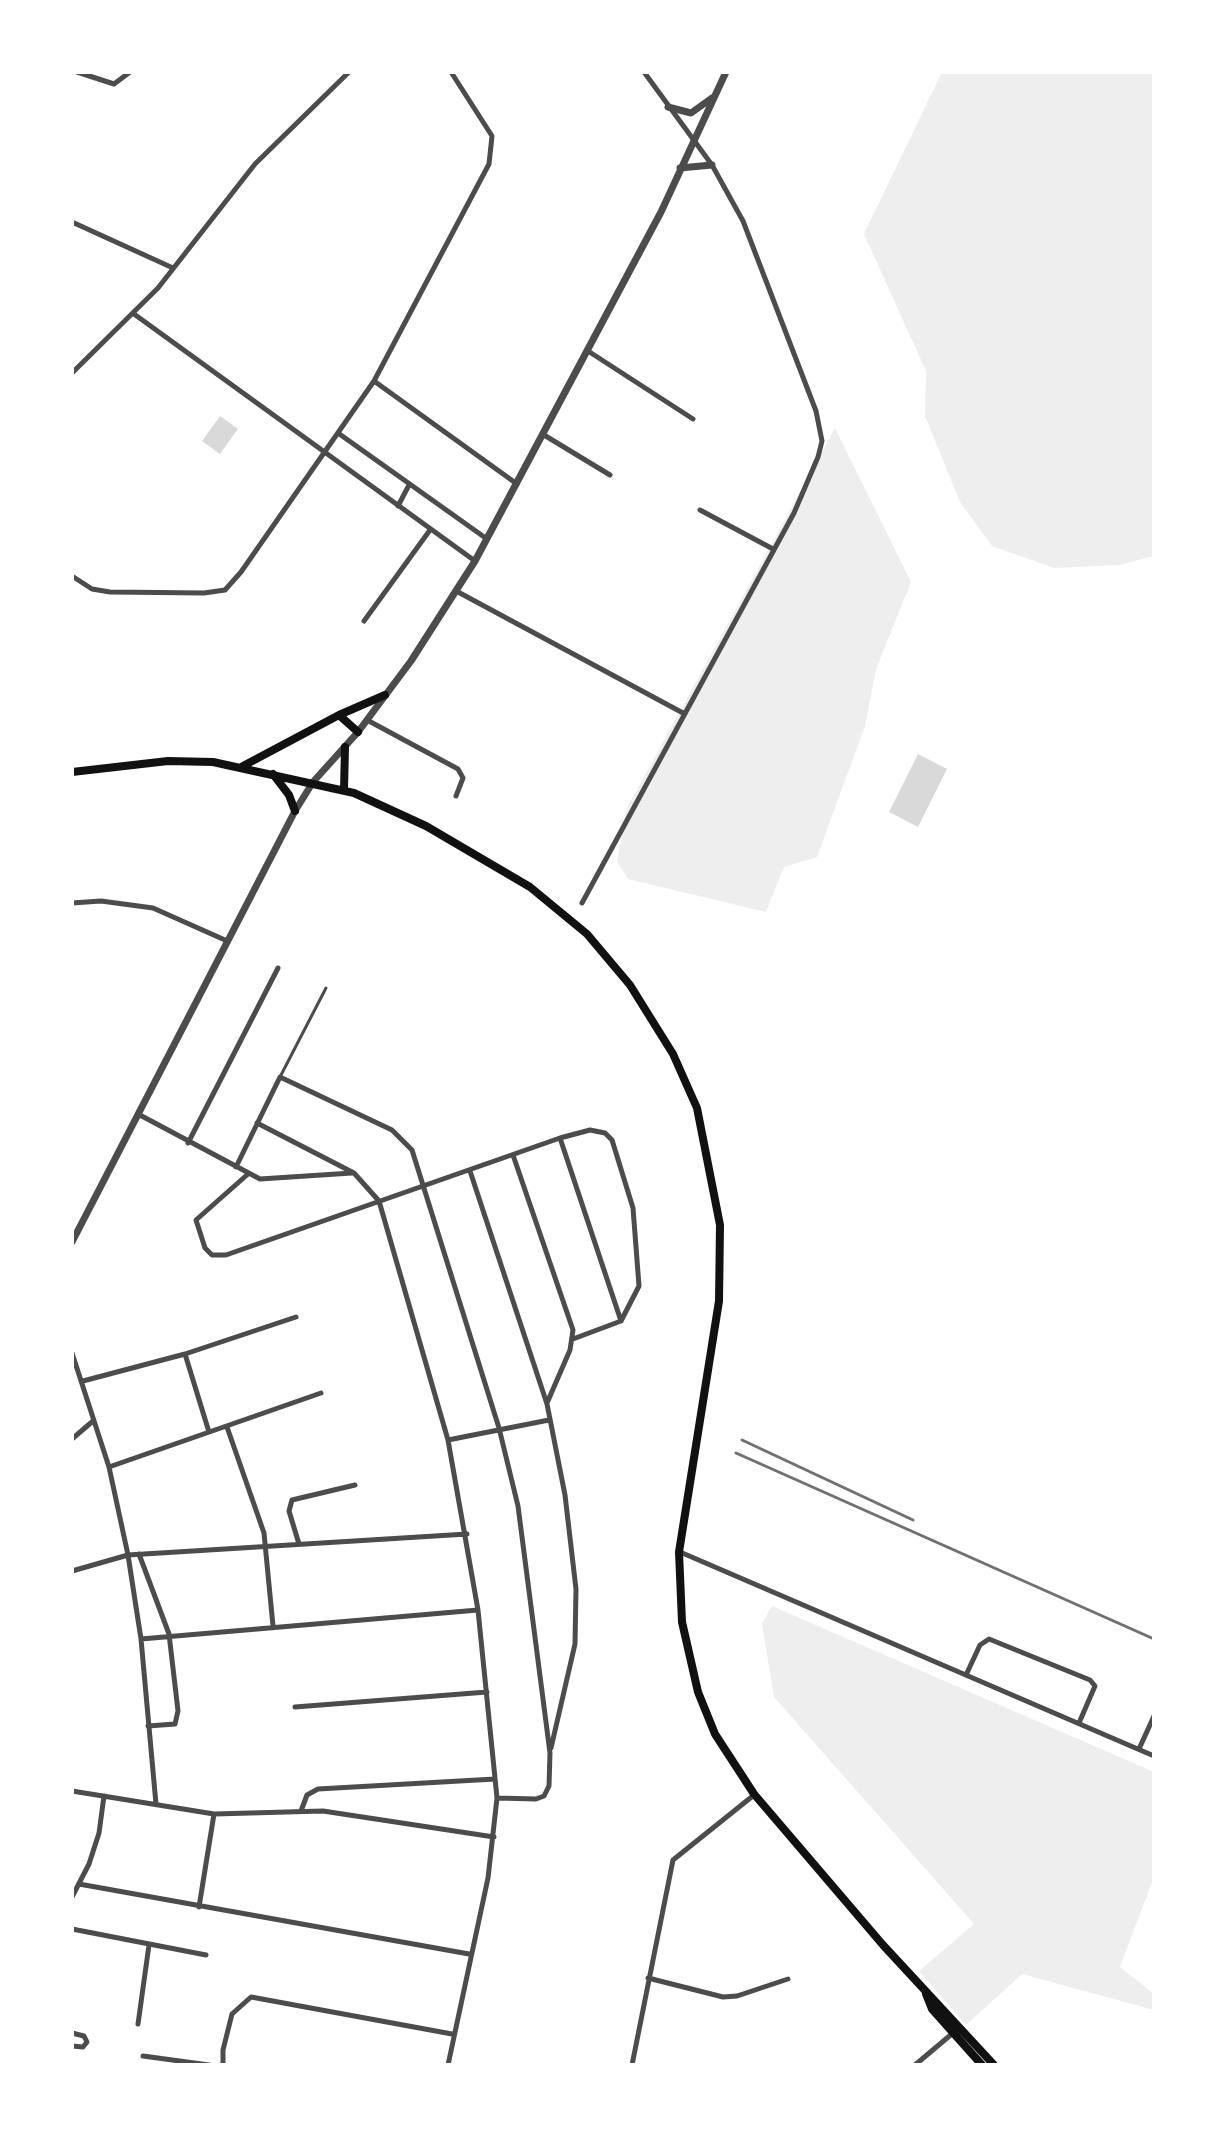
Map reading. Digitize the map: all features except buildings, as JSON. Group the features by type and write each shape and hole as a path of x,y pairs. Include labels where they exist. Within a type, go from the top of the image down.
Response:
{"main road":[{"path":"243,766 339,715 385,695"},
{"path":"339,715 358,732"},
{"path":"344,790 345,747"},
{"path":"72,772 168,761 213,762 344,790 399,812 482,857 564,913 587,934 630,985 662,1035 685,1080 709,1157 722,1254 719,1301 679,1552 682,1622 698,1692 715,1734 754,1794 926,1993 982,2065"},
{"path":"272,773 289,795 295,811"},
{"path":"956,2031 994,2065"}],"street":[{"path":"77,72 114,84 130,72"},
{"path":"72,373 134,314 255,164 349,72"},
{"path":"72,576 92,589 110,592 225,590 374,381 482,179 492,152 492,136 451,72"},
{"path":"582,903 813,472 822,441 821,425 756,251 712,165 644,72"},
{"path":"72,1242 225,940 295,811 313,782 367,720 458,592 588,351 726,72"},
{"path":"668,107 691,113 715,94"},
{"path":"680,168 712,165"},
{"path":"72,222 174,268"},
{"path":"134,314 475,561"},
{"path":"588,351 693,419"},
{"path":"374,381 517,484"},
{"path":"338,433 487,539"},
{"path":"544,435 610,475"},
{"path":"398,506 409,485"},
{"path":"700,510 773,549"},
{"path":"364,621 430,530"},
{"path":"458,592 683,713"},
{"path":"367,720 452,763 463,778 456,796"},
{"path":"72,903 101,901 153,908 225,940"},
{"path":"188,1143 278,968"},
{"path":"236,1167 280,1077 400,1135 409,1145 426,1188 499,1428 518,1506 550,1753 549,1786 544,1796 527,1800 497,1798"},
{"path":"138,1114 248,1174 268,1181 354,1173"},
{"path":"257,1123 354,1173 379,1201 448,1440 478,1610 497,1798 488,1878 469,1954 448,2065"},
{"path":"248,1174 201,1213 196,1227 205,1248 220,1257 379,1201 426,1188 560,1138 590,1130 605,1133 612,1140 628,1188 640,1275 635,1297 621,1321 573,1339"},
{"path":"560,1138 621,1321"},
{"path":"513,1155 571,1321 573,1339 547,1404"},
{"path":"470,1171 547,1404 565,1495 576,1589 575,1644 550,1753"},
{"path":"83,1381 185,1354 296,1317"},
{"path":"72,1353 109,1467 128,1555 141,1639 156,1804"},
{"path":"185,1354 209,1432"},
{"path":"109,1467 321,1393"},
{"path":"448,1440 550,1420"},
{"path":"72,1439 93,1421"},
{"path":"227,1427 267,1548 273,1626"},
{"path":"299,1544 289,1511 292,1500 355,1485"},
{"path":"72,1571 128,1555 467,1534"},
{"path":"679,1552 1154,1756"},
{"path":"139,1554 169,1634 177,1720 175,1724 148,1726"},
{"path":"141,1639 169,1634 478,1610"},
{"path":"966,1675 980,1645 989,1639 1090,1680 1095,1686 1079,1723"},
{"path":"295,1707 487,1692"},
{"path":"1139,1749 1154,1716"},
{"path":"301,1811 307,1795 318,1789 495,1779"},
{"path":"72,1791 214,1814 301,1811 346,1814 494,1837"},
{"path":"632,2065 673,1860 754,1794"},
{"path":"72,1897 99,1833 104,1796"},
{"path":"199,1907 214,1814"},
{"path":"79,1884 469,1954"},
{"path":"72,1929 206,1955"},
{"path":"138,2024 149,1945"},
{"path":"648,1978 723,1997 737,1996 788,1979"},
{"path":"223,2065 223,2050 232,2014 251,1997 452,2034"},
{"path":"915,2065 956,2031"},
{"path":"72,2033 84,2036 87,2042 81,2048 72,2046"},
{"path":"143,2056 209,2065"}],"lane":[{"path":"280,1077 326,988"}],"shaded area":[{"path":"942,72 1154,72 1154,556 1119,565 1054,568 992,546 960,502 925,416 926,371 864,234"},
{"path":"220,416 238,429 220,454 202,441"},
{"path":"835,428 911,582 876,669 865,726 817,857 784,867 766,912 628,879 617,862 627,808"},
{"path":"918,754 947,769 918,827 889,812"},
{"path":"772,1606 1154,1772 1154,1877 1120,1967 1154,1994 1154,2010 1022,1974 966,2025 919,1971 974,1924 774,1697 762,1624"}],"railway":[{"path":"742,1440 913,1520"},
{"path":"736,1453 1154,1639"}]}
